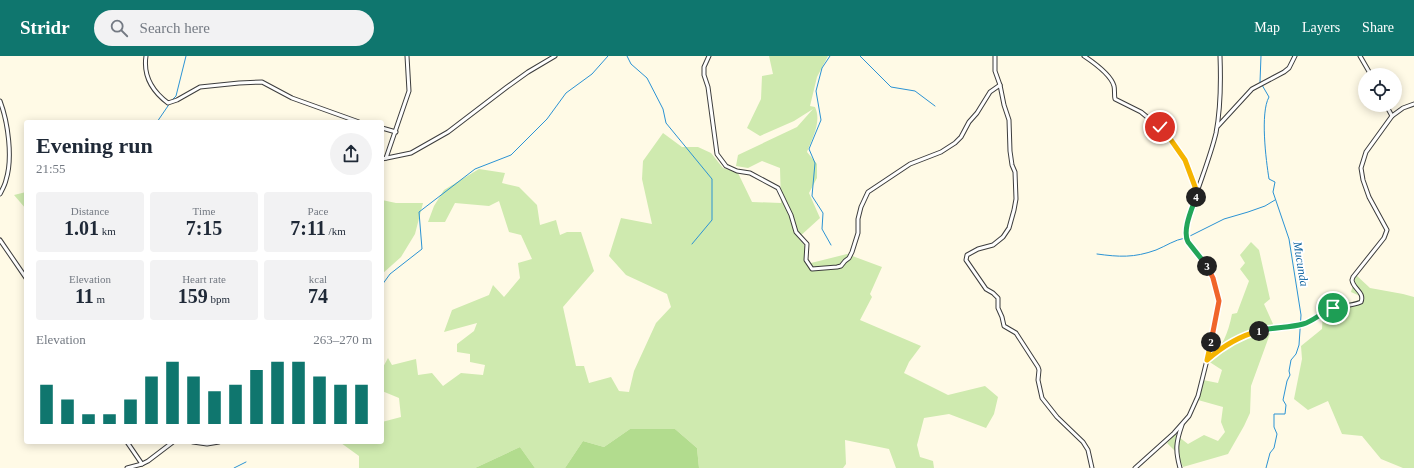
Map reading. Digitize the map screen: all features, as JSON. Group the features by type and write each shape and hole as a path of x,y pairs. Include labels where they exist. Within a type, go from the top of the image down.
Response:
{"street":[{"path":"146,56 145,66 151,84 160,97 168,103 177,100 200,87 239,82 262,82 292,98 353,120"},
{"path":"386,158 409,91 407,56"},
{"path":"386,158 410,153 448,132 528,72 555,56"},
{"path":"709,56 704,67 704,74 708,87 717,154 726,166 737,171 750,172 778,188 791,215 796,232 807,244 806,260 812,270 837,267 849,258 858,233 858,219 868,192 910,164 942,152 955,143 961,138 969,122 977,113 990,92 1000,85"},
{"path":"995,56 995,71 1000,85 1008,120 1010,151 1012,165 1015,172 1016,199 1009,228 1003,237 993,245 978,249 966,255 966,260 986,289 993,292 998,298 998,308 1004,326 1016,333 1038,367 1038,380 1042,398 1057,417 1083,442 1088,450 1092,468"},
{"path":"1084,56 1095,64 1111,81 1115,99 1141,112 1164,130 1185,160 1197,192"},
{"path":"1180,468 1176,451 1177,440 1183,424 1194,406 1207,360 1219,301 1211,271 1186,238 1187,226 1217,128 1220,99 1220,56"},
{"path":"1217,128 1252,88 1284,72 1289,68 1295,56"},
{"path":"1360,56 1367,68"},
{"path":"0,100 8,136 9,163 6,180 0,194"},
{"path":"1207,360 1219,350 1250,333 1274,327 1300,324 1317,318 1328,310 1360,302 1362,299 1360,293 1354,287 1352,280 1353,277 1384,238 1387,230 1369,197 1362,174 1362,162 1366,152 1392,116 1403,108 1414,104"},
{"path":"1390,112 1392,116"},
{"path":"384,129 396,132"},
{"path":"0,240 24,275"},
{"path":"1135,468 1183,424"},
{"path":"128,444 142,464"},
{"path":"127,468 142,464 170,444"}],"green space":[{"path":"769,56 828,56 817,77 810,106 815,107 817,113 817,124 807,152 817,164 817,178 809,193 820,218 798,238 805,246 807,264 847,254 882,267 870,294 872,297 860,320 921,346 909,362 904,373 948,395 985,386 998,397 994,414 986,428 949,414 924,418 917,445 920,457 933,461 934,468 896,468 889,449 845,440 846,464 843,468 699,468 697,448 675,429 630,429 604,447 583,441 565,468 535,468 520,447 475,468 359,468 359,456 342,444 384,444 384,421 401,417 399,398 384,392 384,365 388,358 392,365 416,359 418,375 432,373 443,386 461,373 483,375 485,365 470,362 470,354 457,352 457,344 474,331 477,323 444,332 452,310 489,295 493,285 504,297 520,278 518,263 532,259 521,235 509,232 499,201 489,206 455,203 445,222 428,222 434,206 444,190 479,169 505,173 502,183 519,187 537,205 540,225 556,220 560,235 567,232 581,232 594,271 563,307 576,366 584,366 589,383 611,377 619,391 629,392 634,371 656,323 671,307 667,294 626,275 609,256 621,218 652,224 642,179 643,161 663,133 682,147 698,147 711,153 723,168 738,173 752,202 781,203 780,168 762,161 748,168 736,166 738,155 797,127 813,109 794,121 760,136 747,128 761,99 762,76 773,74"},
{"path":"24,192 24,207 14,195"},
{"path":"384,200 396,203 423,203 415,234 401,257 384,272"},
{"path":"1251,242 1259,250 1270,299 1264,304 1273,324 1251,386 1250,413 1228,454 1183,467 1176,452 1167,443 1175,434 1188,444 1204,435 1218,441 1225,432 1221,422 1223,407 1198,400 1203,380 1218,383 1222,370 1208,361 1221,346 1229,328 1232,314 1237,313 1249,281 1240,269 1245,263 1240,255"},
{"path":"1356,275 1370,288 1414,297 1414,468 1403,468 1381,459 1362,436 1342,434 1328,401 1308,410 1294,399 1302,359 1301,346 1322,329 1323,310 1359,300 1360,296 1351,292"},
{"path":"630,429 675,429 697,448 699,468 565,468 583,441 604,447"},
{"path":"520,447 535,468 475,468"}],"waterway":[{"path":"172,100 176,96 186,56"},
{"path":"384,282 390,274 422,249 419,212 475,169 511,155 547,119 566,93 592,74 608,56"},
{"path":"627,56 631,64 647,78 663,109 666,123 712,179 712,220 692,244"},
{"path":"830,56 822,68 816,91 821,120 809,149 815,163 812,196 823,213 822,229 831,245"},
{"path":"860,56 891,87 915,91 935,106"},
{"name":"Mucunda","path":"1260,82 1261,56"},
{"name":"Mucunda","path":"1262,85 1269,97 1266,104 1264,125 1265,149 1269,179 1275,182 1273,192 1289,239 1301,315 1299,345 1296,354 1291,360 1289,371 1290,375 1287,381 1283,400 1286,405 1285,414 1274,414 1274,427 1277,434 1274,448 1270,453 1266,468"},
{"path":"158,120 170,103"},
{"path":"1188,237 1224,219 1265,206 1275,200"},
{"path":"1097,254 1133,256 1156,250 1185,238"},
{"path":"234,468 246,462"}],"route":[{"path":"1160,127 1164,130 1166,135 1185,160 1193,180 1197,192 1187,226 1186,238 1211,271 1216,285 1219,301 1207,360 1229,343 1250,333 1274,327 1302,324 1317,318 1333,308"}]}
